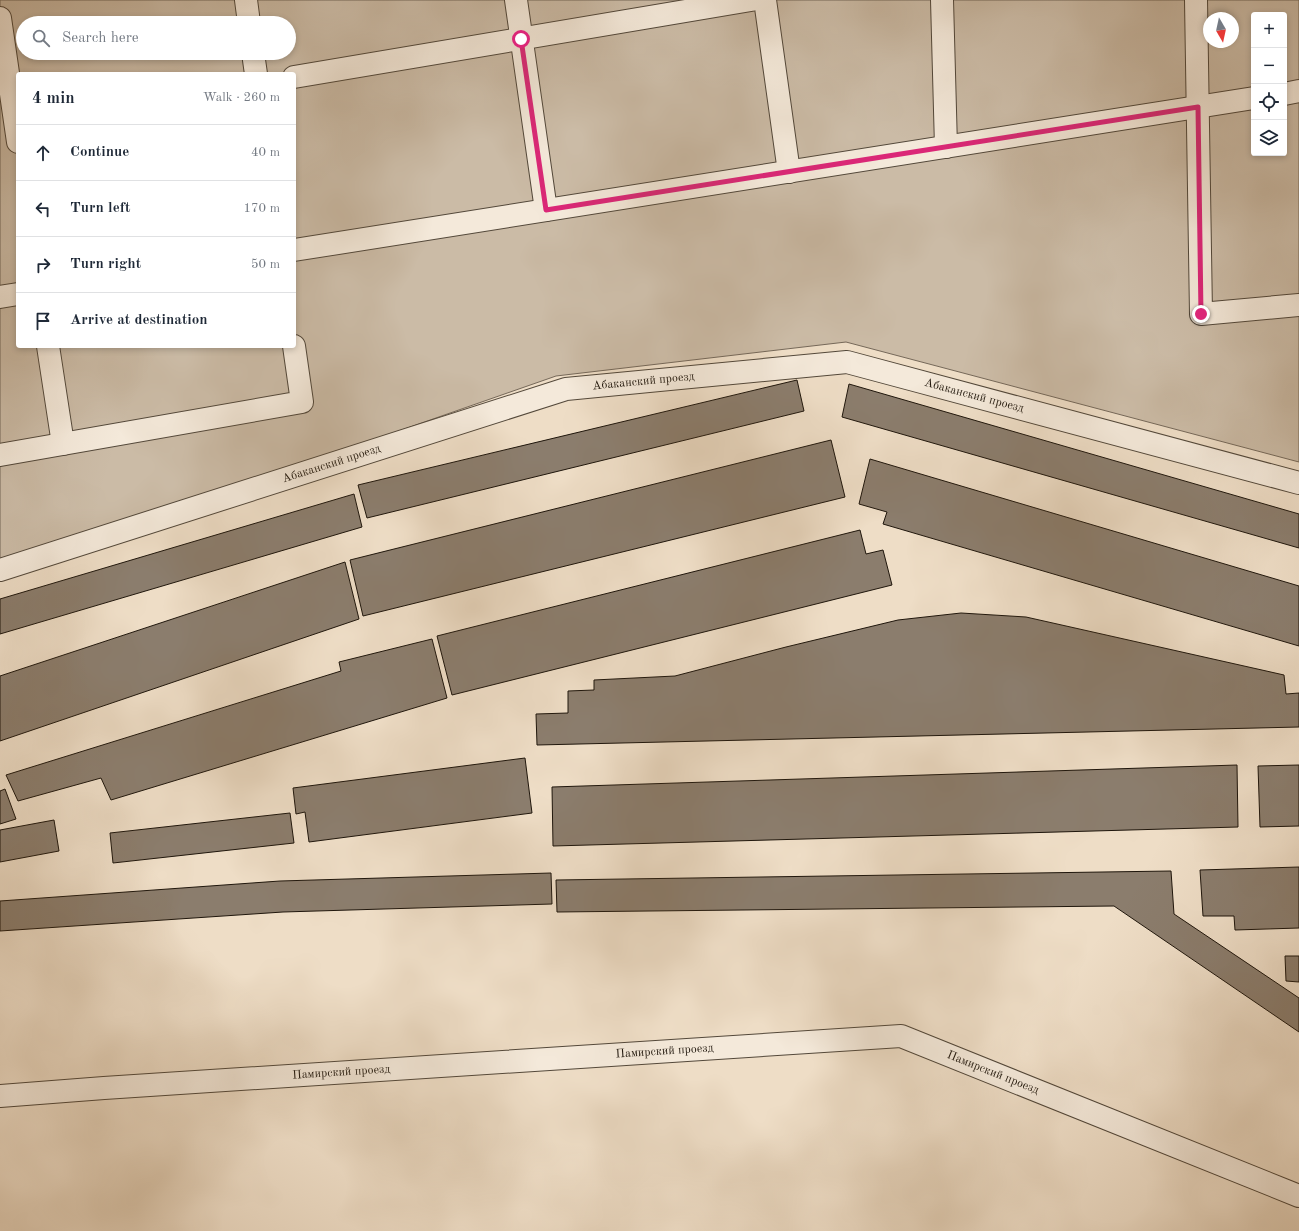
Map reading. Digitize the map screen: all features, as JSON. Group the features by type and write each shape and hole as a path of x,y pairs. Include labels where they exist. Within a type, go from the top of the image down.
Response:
{"street":[{"path":"246,0 248,16"},
{"path":"516,0 546,210"},
{"path":"296,78 751,0"},
{"path":"765,0 789,172"},
{"path":"942,0 946,147"},
{"path":"1196,0 1201,314 1299,305"},
{"path":"0,18 13,129"},
{"path":"254,60 256,72"},
{"path":"1287,93 1299,91"},
{"path":"296,250 1251,98"},
{"path":"0,297 16,294"},
{"path":"48,348 63,444"},
{"path":"0,455 302,402 294,348"},
{"name":"Абаканский проезд","path":"0,570 566,389 848,362 1299,483"},
{"name":"Памирский проезд","path":"0,1096 901,1036 1299,1196"}],"shaded area":[{"path":"0,0 1299,0 1299,462 846,342 556,376 310,462 0,562"}],"building":[{"path":"797,380 804,411 367,518 358,485"},
{"path":"849,384 1299,514 1299,548 842,417"},
{"path":"831,440 845,497 363,616 350,560"},
{"path":"870,459 1299,586 1299,646 883,524 887,512 859,504"},
{"path":"354,494 362,527 0,634 0,599"},
{"path":"860,530 866,554 883,550 892,585 452,695 437,636"},
{"path":"345,562 359,619 0,741 0,676"},
{"path":"961,613 1026,617 1284,675 1286,694 1299,693 1299,727 537,745 536,714 568,713 568,691 594,690 594,680 675,676 898,620"},
{"path":"432,639 447,698 111,800 101,778 18,801 6,775 341,671 339,662"},
{"path":"525,758 532,813 309,842 305,812 296,814 293,788"},
{"path":"1237,765 1238,827 553,846 552,787"},
{"path":"1299,765 1299,826 1260,827 1258,766"},
{"path":"5,789 16,819 0,824 0,791"},
{"path":"290,813 294,843 113,863 110,833"},
{"path":"54,820 59,851 0,862 0,830"},
{"path":"1299,867 1299,928 1235,930 1234,916 1203,916 1200,870"},
{"path":"1171,871 1174,914 1299,998 1299,1032 1114,906 557,912 556,880"},
{"path":"551,873 552,904 283,912 0,931 0,901 280,881"},
{"path":"1285,956 1299,956 1299,982 1286,981"}],"route":[{"path":"521,39 546,210 1198,107 1201,314"}]}
